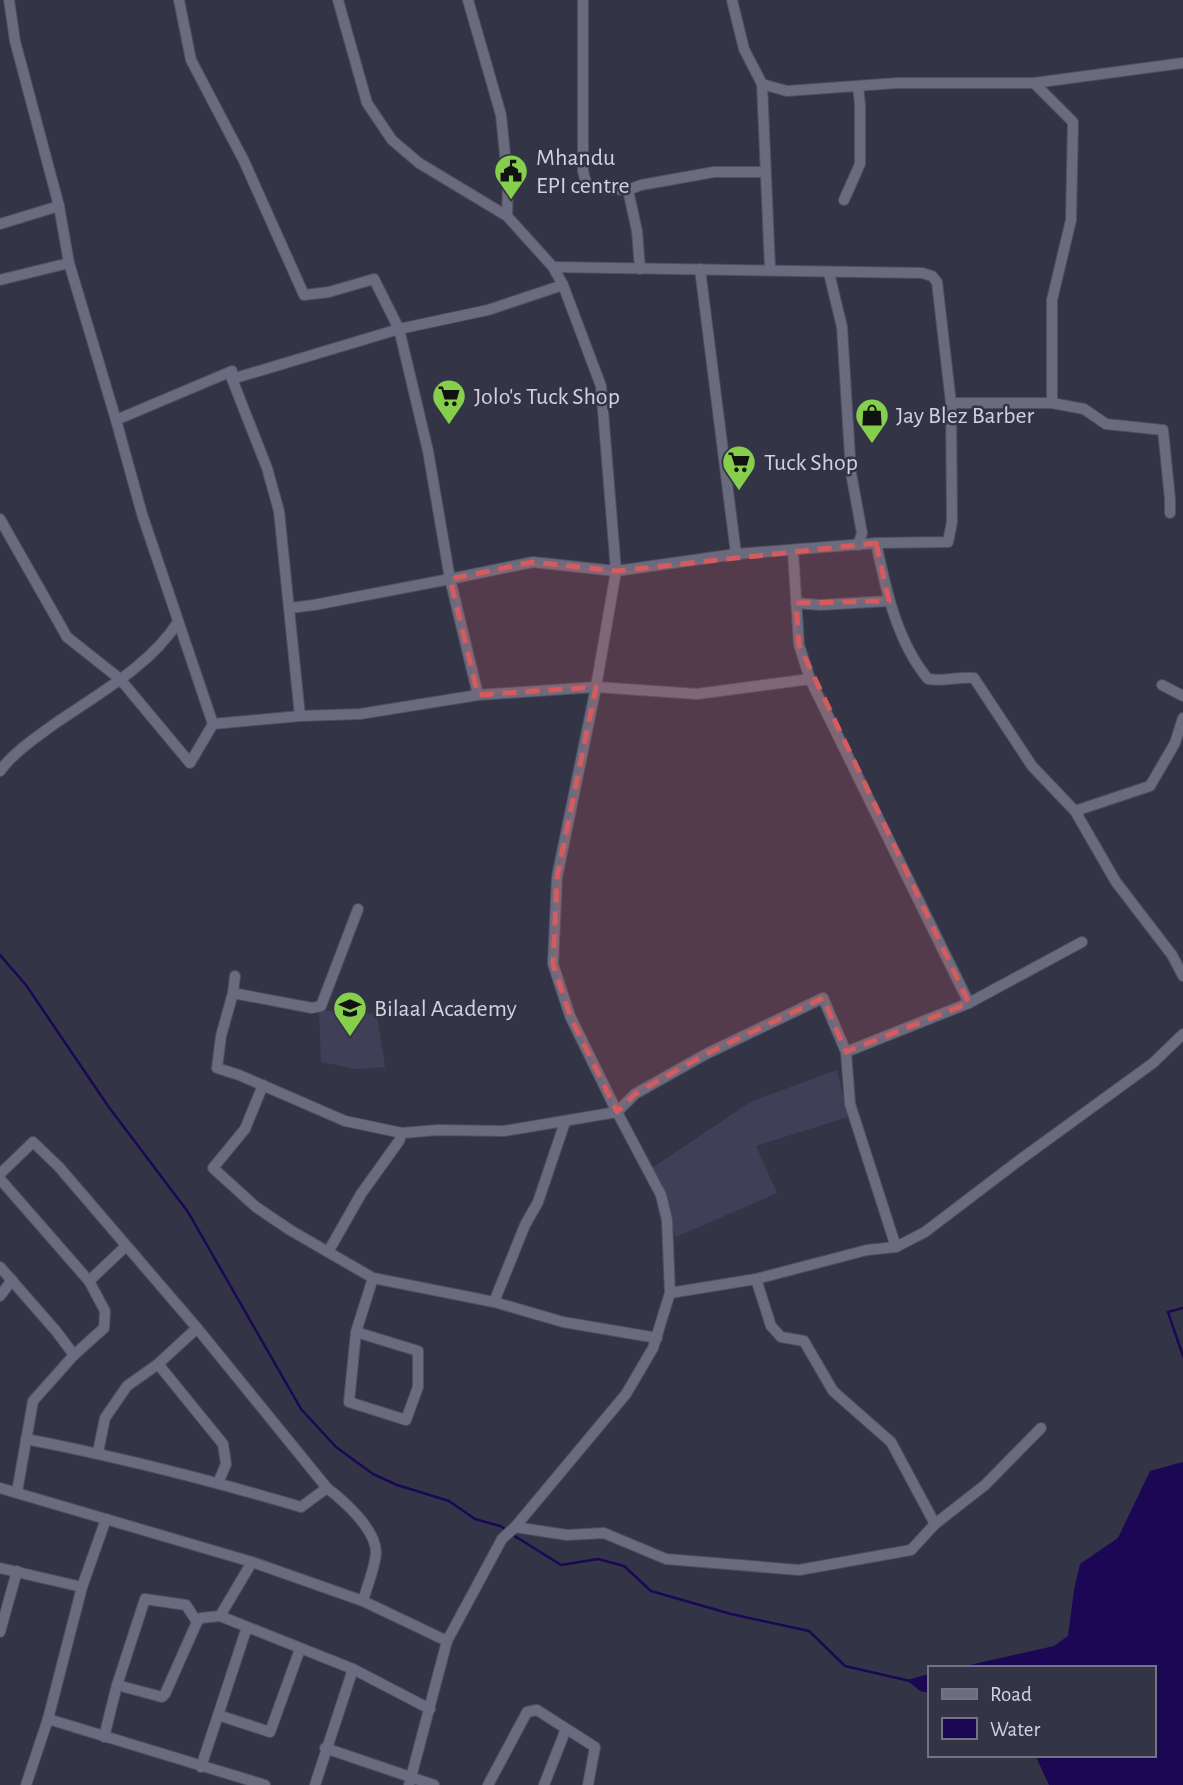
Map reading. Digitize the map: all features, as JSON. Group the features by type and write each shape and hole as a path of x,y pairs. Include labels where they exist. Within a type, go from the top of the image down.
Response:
{"street":[{"path":"0,519 66,637 120,679 190,763 213,724 142,514 69,263 59,206 15,41 9,0"},
{"path":"179,0 191,60 244,161 304,295 329,292 374,279 399,330 428,451 450,579 478,695"},
{"path":"338,0 367,103 392,140 419,163 507,216 553,267 601,386 616,571 558,877 554,964 570,1016 661,1195 667,1220 670,1293 657,1338 626,1394 502,1539 447,1641 410,1781"},
{"path":"468,0 501,115 508,184 507,216"},
{"path":"583,0 587,187 628,190 641,185 714,172 764,172"},
{"path":"732,0 744,49 762,84 770,268"},
{"path":"762,84 787,91 897,83 1034,83 1183,63"},
{"path":"1034,83 1073,122 1071,220 1052,300 1052,403"},
{"path":"844,200 860,164 858,86"},
{"path":"628,190 637,231 640,269"},
{"path":"0,224 59,206"},
{"path":"0,280 69,263"},
{"path":"290,608 533,562 616,571 736,554 876,543 948,542 952,522 951,403 937,282 932,276 922,273 829,273 770,268 553,267"},
{"path":"700,269 736,554"},
{"path":"829,273 842,327 851,473 862,533 858,545"},
{"path":"232,379 399,330 488,310 562,285"},
{"path":"116,420 232,372 232,379 267,468 279,511 300,716"},
{"path":"951,403 1052,403 1084,409 1106,424 1163,430 1171,499 1170,513"},
{"path":"876,543 889,601 916,664 928,679 943,682 974,678 1032,766 1075,811 1116,882 1172,955 1183,976"},
{"path":"793,551 799,645 810,679 969,1003"},
{"path":"796,603 820,605 889,601"},
{"path":"0,771 34,739 120,679 165,641 178,622"},
{"path":"213,724 360,714 478,695 596,687 697,694 810,679"},
{"path":"1162,685 1183,696"},
{"path":"1075,811 1150,786 1179,746 1183,718"},
{"path":"233,993 312,1008 321,1006 358,909"},
{"path":"846,1052 969,1003 1082,942"},
{"path":"235,976 216,1068 345,1121 402,1133 439,1130 504,1131 617,1112 635,1094 706,1054 823,998 846,1052 850,1104 896,1247"},
{"path":"670,1293 756,1279 867,1250 896,1247 925,1232 1153,1063 1183,1034"},
{"path":"262,1085 244,1129 213,1168 256,1207 290,1230 373,1278 494,1302 563,1322 657,1338"},
{"path":"494,1302 525,1225 538,1202 565,1122"},
{"path":"328,1252 360,1194 402,1133"},
{"path":"0,1174 33,1142 59,1167 197,1328 327,1488 350,1506 373,1541 376,1553 363,1601"},
{"path":"0,1179 89,1281 106,1311 104,1328 74,1355 33,1401 17,1492"},
{"path":"89,1281 126,1246"},
{"path":"0,1267 57,1331 74,1355"},
{"path":"356,1332 418,1351 418,1387 406,1420 349,1402 356,1332 373,1278"},
{"path":"756,1279 771,1326 781,1337 804,1341 833,1391 891,1442 935,1524"},
{"path":"0,1296 12,1280"},
{"path":"97,1452 106,1418 127,1387 158,1364 197,1328"},
{"path":"158,1364 223,1444 226,1464 218,1482"},
{"path":"515,1527 567,1535 604,1533 666,1559 799,1570 911,1550 935,1524 985,1485 1041,1428"},
{"path":"26,1438 97,1452 218,1482 300,1507 327,1488"},
{"path":"0,1488 252,1562 363,1601 447,1641"},
{"path":"26,1785 48,1719 82,1587 106,1519"},
{"path":"220,1616 252,1562"},
{"path":"0,1568 82,1587"},
{"path":"0,1632 17,1571"},
{"path":"104,1737 117,1685 145,1599 186,1605 197,1622"},
{"path":"117,1685 162,1697 165,1695 197,1622 201,1618 220,1616 353,1669 430,1709"},
{"path":"201,1767 247,1627"},
{"path":"218,1715 270,1732 300,1649"},
{"path":"315,1785 353,1669"},
{"path":"488,1785 527,1712 537,1710 594,1747 588,1785"},
{"path":"48,1719 265,1785"},
{"path":"544,1785 566,1729"},
{"path":"325,1748 410,1781 434,1785"}],"highlighted area":[{"path":"876,543 889,601 796,603 799,645 969,1003 846,1052 823,998 706,1054 635,1094 617,1112 570,1016 553,964 557,877 596,687 478,695 450,579 533,562 616,571"}],"shaded area":[{"name":"Bilaal Academy","path":"319,1010 377,1014 385,1067 356,1069 321,1062"},
{"path":"837,1070 848,1117 756,1146 777,1193 676,1237 652,1168 750,1102"}],"water":[{"path":"1183,1462 1183,1785 1049,1785 1036,1757 1155,1757 1155,1666 965,1666 1054,1646 1068,1636 1080,1564 1118,1538 1150,1471"},
{"path":"928,1674 928,1693 920,1691 907,1680"}],"waterway":[{"path":"0,955 26,985 108,1106 188,1212 301,1409 336,1447 373,1474 397,1485 449,1501 475,1519 508,1531"},
{"path":"1183,1308 1168,1312 1183,1356"},
{"path":"513,1535 561,1565 598,1559 624,1566 651,1591 731,1614 809,1631 845,1666 910,1681"}],"place":[{"name":"Mhandu EPI centre","path":"511,201"},
{"name":"Jolo's Tuck Shop","path":"449,426"},
{"name":"Jay Blez Barber","path":"872,445"},
{"name":"Tuck Shop","path":"739,492"},
{"name":"Bilaal Academy","path":"350,1038"}]}
